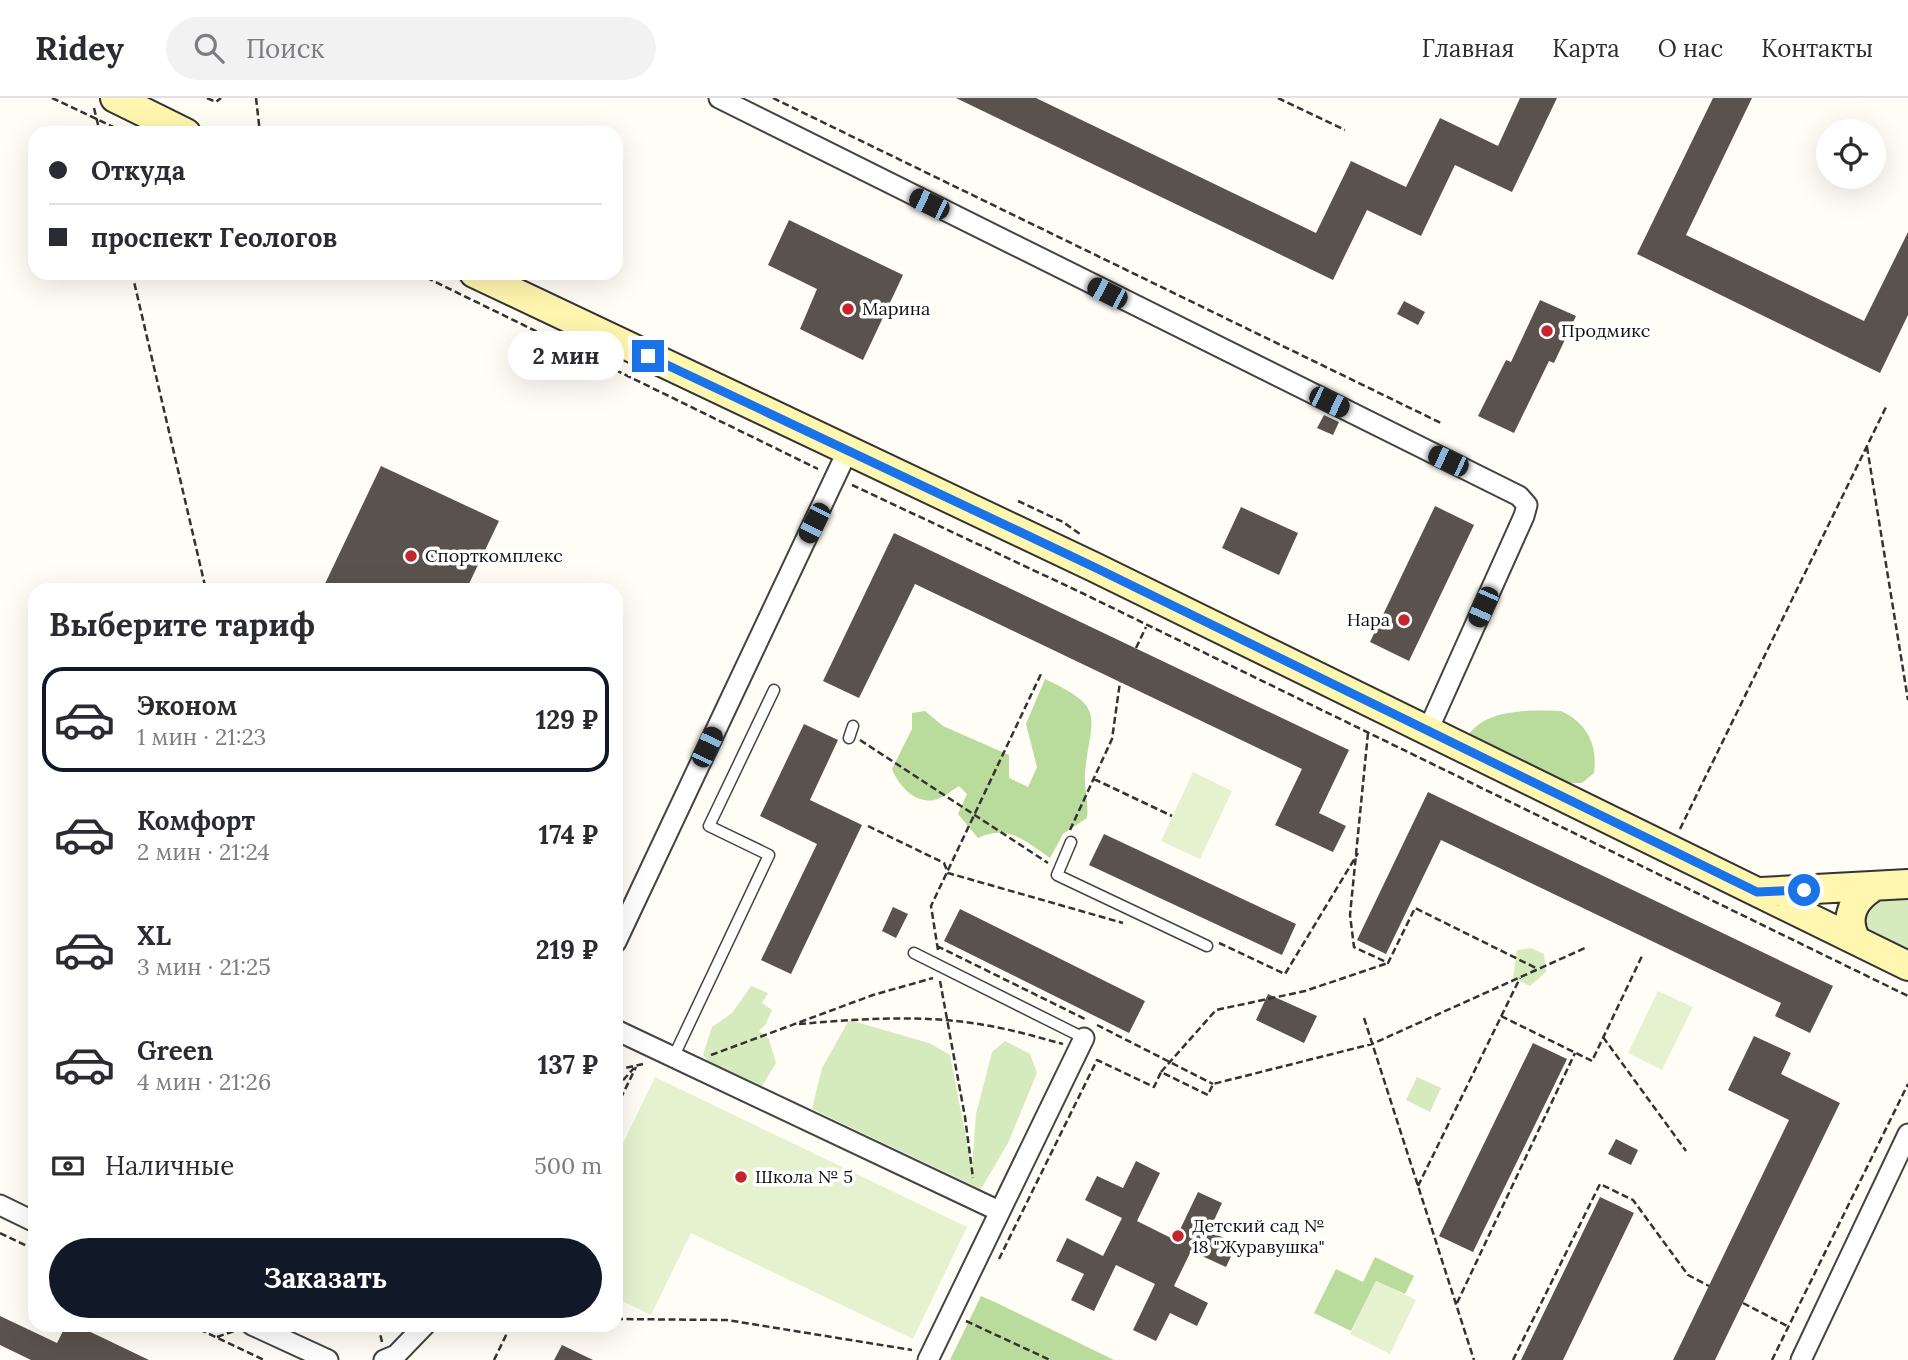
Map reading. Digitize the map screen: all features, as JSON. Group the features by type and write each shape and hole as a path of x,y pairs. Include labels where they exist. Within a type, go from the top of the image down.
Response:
{"street":[{"path":"115,98 172,126"},
{"path":"719,98 1519,496 1527,505 1524,516 1428,730"},
{"path":"487,280 842,465 1094,567 1908,966"},
{"path":"623,927 780,590 842,465"},
{"path":"1757,892 1908,884"},
{"path":"1856,940 1851,930 1851,912 1860,896 1875,886"},
{"path":"623,1033 999,1211"},
{"path":"929,1357 1082,1043"},
{"path":"1801,1360 1908,1134"},
{"path":"0,1205 28,1219"},
{"path":"258,1332 328,1360"},
{"path":"384,1360 396,1355 418,1332"}],"lane":[{"path":"673,1058 769,855 709,827 774,690"},
{"path":"1068,841 1057,875 1208,942"},
{"path":"914,953 1082,1043"}],"path":[{"path":"52,98 111,126"},
{"path":"92,98 98,126"},
{"path":"207,98 216,102 220,98"},
{"path":"256,98 259,126"},
{"path":"773,98 1443,424"},
{"path":"1278,98 1345,130"},
{"path":"134,280 204,583"},
{"path":"432,280 842,465 1146,627 1368,732 1908,996"},
{"path":"1679,832 1887,405"},
{"path":"1867,447 1908,700"},
{"path":"1136,648 1146,627"},
{"path":"940,966 931,906 1041,674"},
{"path":"1068,841 1112,739 1120,682"},
{"path":"1369,702 1358,853 1350,915 1354,947 1388,963"},
{"path":"851,733 1041,859 1060,868"},
{"path":"1094,779 1172,816"},
{"path":"869,826 944,863 948,873"},
{"path":"1208,942 1285,974 1358,853"},
{"path":"948,873 1129,924"},
{"path":"993,1271 1097,1060 1154,1087 1161,1072 1216,1010 1305,991 1388,963 1415,908 1538,969"},
{"path":"937,946 1213,1084 1372,1044 1585,948"},
{"path":"1501,1016 1592,1061 1643,954"},
{"path":"673,1058 700,1058 731,1050 873,995 939,976 945,1021 965,1117 974,1189 999,1211"},
{"path":"1418,1186 1520,977"},
{"path":"795,1025 899,1018 982,1024 1082,1043"},
{"path":"1364,1018 1474,1360"},
{"path":"1603,1037 1686,1151"},
{"path":"1456,1305 1575,1053"},
{"path":"623,1080 637,1065 623,1094"},
{"path":"1161,1072 1208,1095 1213,1084"},
{"path":"1772,1360 1908,1084"},
{"path":"1513,1360 1600,1184 1633,1200 1688,1275 1709,1286"},
{"path":"0,1233 28,1247"},
{"path":"1743,1303 1789,1327"},
{"path":"964,1331 972,1313"},
{"path":"950,1314 1050,1360"},
{"path":"623,1319 727,1320 912,1349 920,1357 929,1357"},
{"path":"205,1332 264,1360"},
{"path":"217,1338 232,1332"},
{"path":"494,1360 508,1332"}],"green space":[{"path":"1045,679 1079,698 1091,716 1085,774 1087,818 1063,834 1050,858 1016,836 999,833 978,838 958,814 967,794 959,786 937,799 920,799 903,787 892,769 912,729 912,713 925,711 943,726 1009,755 1009,778 1028,787 1037,767 1026,724"},
{"path":"1522,711 1561,711 1578,722 1592,744 1594,773 1582,783 1566,783 1466,739 1483,721 1495,716"},
{"path":"1193,772 1232,791 1200,859 1161,841"},
{"path":"1908,894 1908,960 1863,933 1860,921 1872,899"},
{"path":"1531,948 1544,954 1546,972 1530,986 1513,978 1517,950"},
{"path":"751,986 768,993 762,1003 772,1010 766,1024 759,1031 769,1039 776,1063 761,1088 713,1067 703,1055 712,1027 732,1013"},
{"path":"1658,991 1693,1007 1662,1070 1628,1053"},
{"path":"849,1020 929,1043 950,1055 972,1168 976,1114 992,1052 1005,1041 1030,1054 1037,1073 1008,1143 981,1189 812,1109 822,1068"},
{"name":"Школа № 5","path":"655,1077 967,1227 913,1339 691,1233 651,1315 623,1301 623,1143"},
{"path":"1417,1077 1441,1088 1430,1112 1406,1100"},
{"path":"1375,1257 1414,1276 1405,1294 1376,1281 1351,1331 1314,1313 1336,1269 1363,1282"},
{"path":"1376,1281 1416,1300 1390,1354 1350,1334"},
{"path":"981,1296 997,1303 1114,1360 950,1360"}],"building":[{"path":"956,98 1036,98 1316,233 1351,161 1406,187 1440,118 1498,146 1520,98 1557,98 1512,192 1455,165 1421,236 1367,210 1333,280"},
{"path":"1713,98 1752,98 1686,235 1864,321 1908,232 1908,315 1880,373 1637,254"},
{"name":"Марина","path":"789,220 903,275 863,360 800,329 817,289 768,265"},
{"path":"1540,300 1576,316 1554,363 1549,361 1514,433 1478,416 1506,360 1511,362"},
{"path":"1404,301 1425,312 1418,325 1397,314"},
{"path":"1324,415 1339,422 1333,435 1317,428"},
{"name":"Спорткомплекс","path":"381,466 499,521 469,583 325,583"},
{"path":"1435,506 1474,525 1409,661 1370,642"},
{"path":"1241,507 1298,533 1279,575 1222,548"},
{"path":"894,533 1349,750 1319,813 1346,826 1333,852 1275,825 1302,769 915,584 859,698 823,681"},
{"path":"804,724 838,740 810,800 862,825 791,974 761,960 817,844 760,816"},
{"path":"1428,792 1833,986 1810,1033 1775,1016 1781,1003 1441,840 1386,954 1357,940"},
{"path":"1104,834 1296,924 1282,955 1089,865"},
{"path":"893,907 908,914 896,938 882,931"},
{"path":"960,909 1145,1001 1129,1033 944,941"},
{"path":"1268,994 1317,1016 1304,1043 1256,1020"},
{"path":"1754,1036 1791,1053 1781,1074 1840,1103 1715,1360 1673,1360 1789,1120 1728,1090"},
{"path":"1533,1043 1567,1059 1473,1252 1439,1236"},
{"path":"1616,1139 1638,1150 1631,1165 1608,1154"},
{"path":"1136,1161 1160,1173 1137,1221 1175,1240 1198,1192 1222,1203 1209,1231 1237,1244 1226,1267 1191,1251 1174,1286 1208,1303 1197,1326 1170,1313 1156,1341 1133,1330 1155,1284 1116,1265 1094,1311 1071,1300 1084,1274 1056,1261 1067,1238 1103,1256 1122,1218 1085,1200 1097,1176 1123,1188"},
{"path":"1600,1197 1634,1213 1563,1360 1521,1360"},
{"path":"0,1316 28,1329 28,1332 57,1343 62,1332 91,1332 149,1360 31,1360 0,1345"},
{"path":"562,1345 593,1360 554,1360"}],"place":[{"name":"Марина","path":"848,309"},
{"name":"Продмикс","path":"1547,331"},
{"name":"Спорткомплекс","path":"411,556"},
{"name":"Нара","path":"1404,620"},
{"name":"Школа № 5","path":"741,1177"},
{"name":"Детский сад № 18 \"Журавушка\"","path":"1178,1236"}],"route":[{"path":"648,356 1094,567 1757,892 1804,890"}]}
